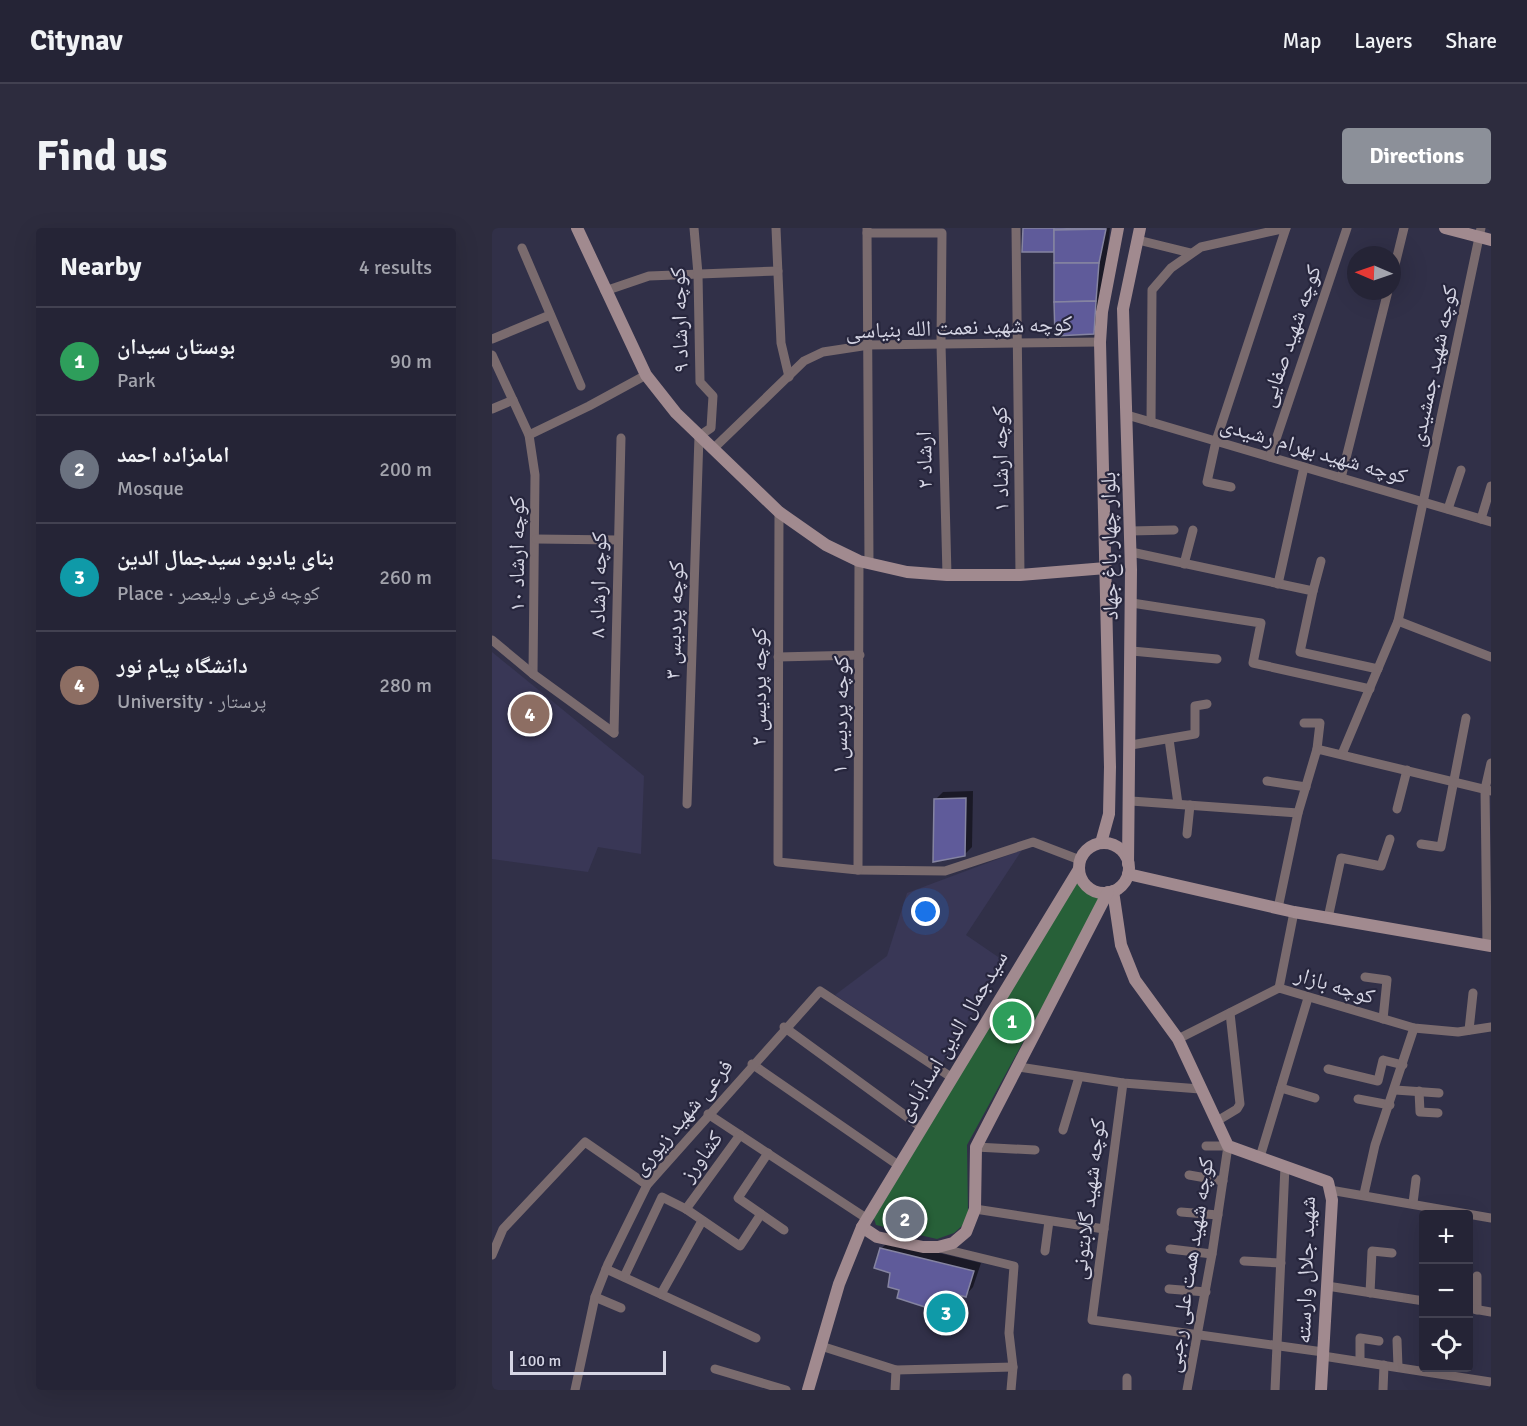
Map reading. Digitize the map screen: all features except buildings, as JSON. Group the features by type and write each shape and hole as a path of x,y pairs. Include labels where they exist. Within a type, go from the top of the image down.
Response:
{"street":[{"path":"577,228 646,375 676,413 779,512 826,545 864,562 907,572 947,575 1020,575 1106,568"},
{"name":"کوچه ارشاد ۹","path":"694,228 698,274 700,382 713,396 711,428 699,436"},
{"path":"776,228 782,343 789,377"},
{"name":"کوچه ارشاد ۱","path":"1016,228 1020,575"},
{"name":"بلوار چهار باغ جهاد","path":"1101,843 1109,814 1110,768 1100,342 1102,312 1118,228"},
{"path":"1151,422 1152,290 1171,268 1201,247 1286,228"},
{"path":"1231,487 1207,482 1216,441 1286,228"},
{"name":"کوچه شهید صفایی","path":"1270,457 1347,228"},
{"path":"1400,246 1404,228"},
{"path":"1445,228 1484,235"},
{"name":"ارشاد ۲","path":"867,230 942,233 941,344 947,575"},
{"name":"کوچه پردیس ۱","path":"858,870 868,345 867,230"},
{"path":"1139,234 1191,253"},
{"name":"بلوار چهار باغ جهاد","path":"1128,869 1131,801 1132,603 1122,309 1139,234"},
{"name":"کوچه شهید جمشیدی","path":"1342,754 1398,621 1484,235"},
{"path":"522,248 581,386"},
{"path":"605,291 649,276 778,272"},
{"path":"1341,478 1386,300"},
{"path":"492,339 550,315"},
{"name":"کوچه شهید نعمت الله بنیاسی","path":"713,449 804,361 823,352 868,345 1100,342"},
{"name":"کوچه ارشاد ۱۰","path":"492,355 529,435 535,475 537,539 534,674"},
{"path":"529,435 646,375"},
{"path":"492,409 513,400"},
{"name":"کوچه شهید بهرام رشیدی","path":"1127,415 1491,522"},
{"name":"کوچه پردیس ۳","path":"687,804 699,436"},
{"name":"کوچه ارشاد ۸","path":"534,674 614,733 621,438"},
{"path":"1278,584 1304,467"},
{"path":"1448,509 1461,470"},
{"path":"1481,519 1491,486"},
{"name":"کوچه پردیس ۲","path":"779,512 778,862 858,870"},
{"path":"1130,531 1174,530"},
{"path":"1184,564 1192,530"},
{"path":"537,539 618,540"},
{"path":"1131,552 1313,591"},
{"path":"1321,561 1300,652 1378,669"},
{"path":"1132,603 1261,623 1253,663 1370,689"},
{"path":"1398,621 1491,657"},
{"path":"492,640 534,674"},
{"path":"1132,651 1216,659"},
{"path":"778,657 861,655"},
{"path":"1131,745 1195,734 1195,706 1207,704"},
{"path":"1421,844 1441,847 1467,718"},
{"path":"1278,908 1298,813 1317,749 1320,723 1304,723"},
{"path":"1169,740 1178,804"},
{"path":"1317,749 1488,790"},
{"path":"1128,869 1294,912 1489,946 1488,790 1491,763"},
{"path":"1397,809 1407,770"},
{"path":"1267,781 1306,787"},
{"path":"1131,801 1298,813"},
{"path":"1187,834 1190,805"},
{"path":"1329,918 1341,858 1381,866 1390,838"},
{"path":"858,870 945,871 1033,842 1080,864"},
{"path":"708,1114 864,1222 878,1237 923,1247 938,1247 954,1243 966,1232 975,1209 976,1147 1111,892 1124,883 1128,869 1126,857 1116,846 1101,843 1088,849 1080,864 1085,884 1099,892 1111,892"},
{"name":"سیدجمال الدین اسدآبادی","path":"808,1390 839,1284 864,1222 1080,864"},
{"path":"1111,892 1121,945 1135,980 1178,1039 1228,1146 1206,1146"},
{"path":"1279,988 1294,912"},
{"path":"1365,977 1387,980 1383,1019"},
{"name":"کوچه بازار","path":"1178,1039 1279,988 1308,999 1414,1028 1469,1030 1491,1027"},
{"name":"فرعی شهید زیوری","path":"575,1390 596,1297 606,1269 647,1185 752,1064 820,991 951,1077"},
{"path":"1469,1030 1473,993"},
{"path":"1260,1157 1308,999"},
{"path":"1216,1121 1237,1109 1240,1104 1230,1013"},
{"path":"785,1028 921,1127"},
{"path":"1364,1194 1375,1145 1414,1028"},
{"path":"1328,1069 1378,1082 1383,1060 1403,1065"},
{"path":"752,1064 898,1165"},
{"path":"1019,1067 1123,1083 1200,1089"},
{"path":"1063,1130 1079,1077"},
{"name":"کوچه شهید گلابتونی","path":"1123,1083 1092,1320 1197,1336"},
{"path":"1281,1088 1315,1098"},
{"path":"1395,1090 1439,1093"},
{"path":"1419,1091 1420,1112 1438,1113"},
{"path":"1358,1100 1390,1105"},
{"name":"کشاورز","path":"740,1135 686,1209 740,1246 761,1214"},
{"path":"492,1255 503,1229 585,1142 647,1185"},
{"name":"شهید جلال وارسته","path":"1228,1146 1328,1182 1332,1200 1321,1390"},
{"name":"کوچه شهید همت علی رجبی","path":"1187,1390 1206,1292 1228,1146"},
{"path":"976,1147 1035,1150"},
{"path":"768,1154 738,1198 784,1230"},
{"path":"1275,1390 1285,1166"},
{"path":"1189,1175 1223,1180"},
{"path":"1413,1203 1416,1179"},
{"path":"1330,1190 1364,1194 1491,1218"},
{"path":"624,1277 662,1197 686,1209"},
{"path":"975,1209 1104,1229"},
{"path":"1181,1212 1218,1215"},
{"path":"661,1294 702,1221"},
{"path":"1045,1251 1049,1221"},
{"path":"938,1247 1014,1266 1009,1333 1013,1367 1011,1390"},
{"path":"1170,1249 1212,1254"},
{"path":"1370,1293 1372,1251 1392,1253"},
{"path":"1244,1261 1281,1263"},
{"path":"606,1269 756,1338"},
{"path":"1477,1276 1473,1309 1491,1312"},
{"path":"1327,1286 1419,1300"},
{"path":"1169,1290 1206,1292"},
{"path":"596,1297 621,1308"},
{"path":"1197,1336 1277,1346 1398,1367 1419,1367"},
{"path":"1359,1361 1360,1338 1379,1341"},
{"path":"1397,1340 1398,1367"},
{"path":"821,1346 896,1370 1013,1367"},
{"path":"1383,1390 1384,1365"},
{"path":"716,1370 786,1390"},
{"path":"895,1390 896,1370"},
{"path":"1446,1372 1491,1382"},
{"path":"1127,1378 1127,1390"}],"shaded area":[{"path":"492,652 644,776 641,854 598,847 588,872 492,859"},
{"path":"1022,850 966,935 1004,961 941,1065 835,995 887,956 907,893"}],"green space":[{"path":"1077,877 1083,889 1102,897 967,1145 968,1213 964,1224 954,1233 937,1239 876,1225 872,1212"}],"place":[{"name":"دانشگاه پیام نور","path":"530,714"},
{"name":"بوستان سیدان","path":"1012,1021"},
{"name":"امامزاده احمد","path":"905,1219"},
{"name":"بنای یادبود سیدجمال الدین","path":"946,1313"}]}
